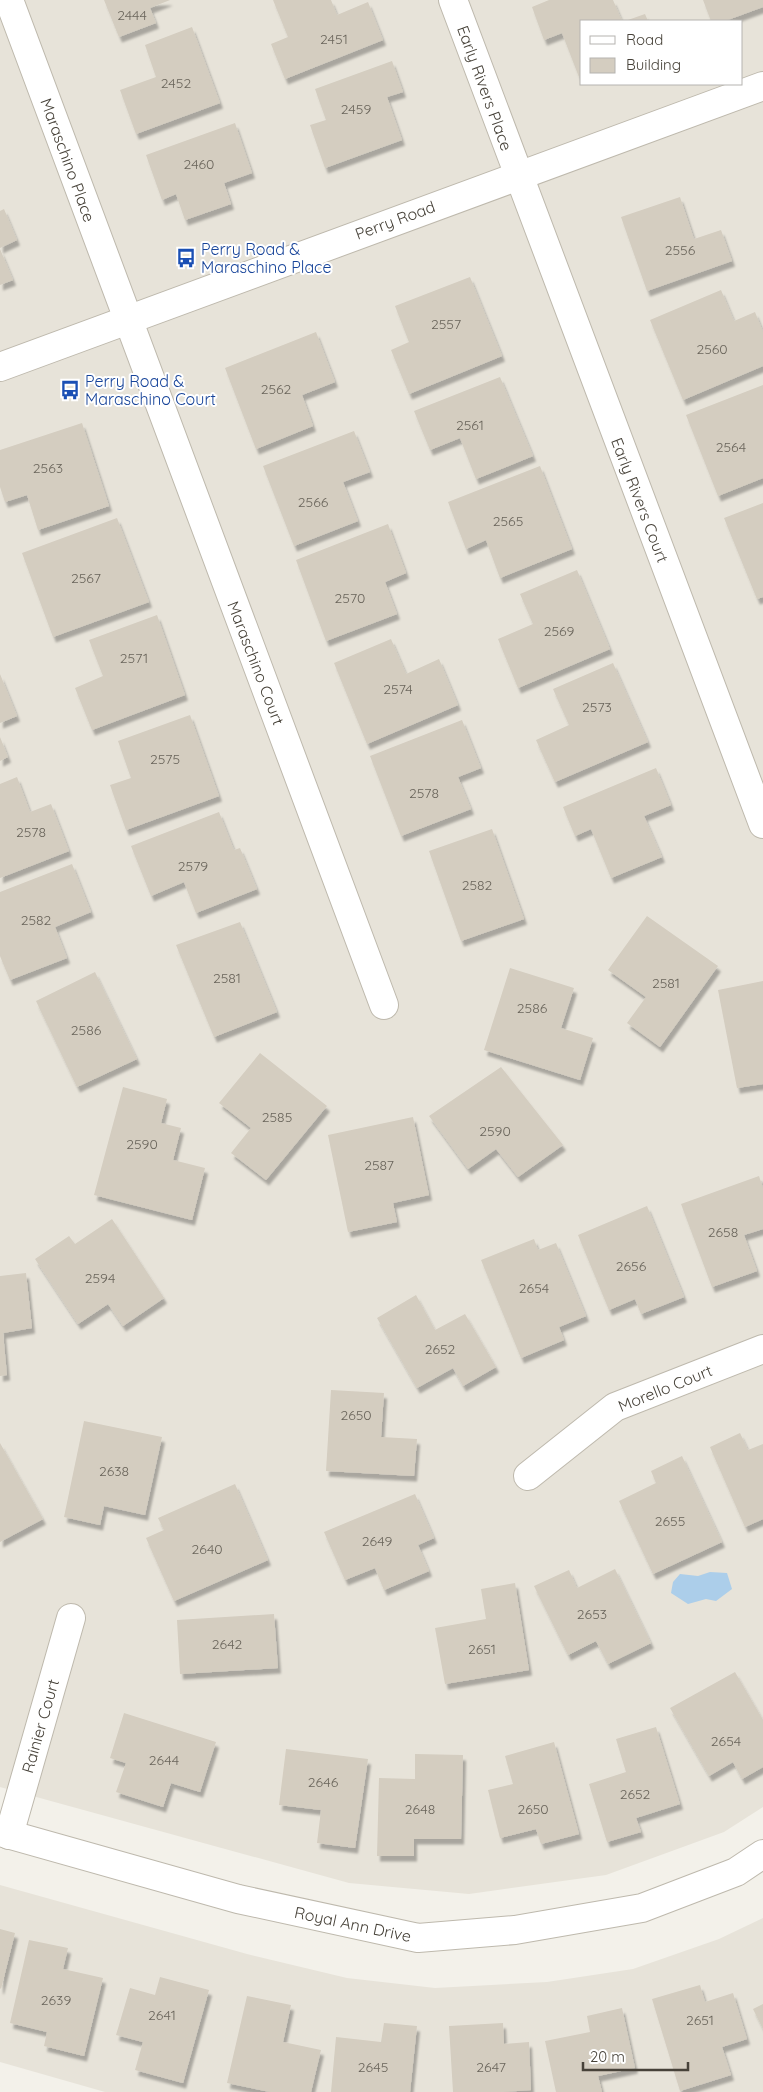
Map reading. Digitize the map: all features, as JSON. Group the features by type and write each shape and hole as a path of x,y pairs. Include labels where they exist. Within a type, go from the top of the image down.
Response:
{"street":[{"name":"Maraschino Place","path":"9,0 127,320"},
{"name":"Early Rivers Place","path":"453,0 517,175"},
{"name":"Perry Road","path":"0,367 763,86"},
{"name":"Early Rivers Court","path":"517,175 763,824"},
{"name":"Maraschino Court","path":"127,320 384,1005"},
{"name":"Morello Court","path":"528,1476 615,1407 763,1349"},
{"name":"Rainier Court","path":"4,1834 71,1618"},
{"name":"Royal Ann Drive","path":"4,1834 238,1899 418,1938 514,1930 642,1908 736,1872 763,1854"}],"shaded area":[{"path":"0,0 763,0 763,1807 724,1832 606,1875 469,1894 349,1883 0,1787"},
{"path":"0,1885 247,1954 347,1978 435,1988 547,1982 633,1969 719,1939 763,1918 763,2092 105,2092 0,2062"}],"water":[{"path":"710,1572 727,1573 732,1589 716,1601 706,1599 688,1604 671,1593 673,1582 680,1574 698,1576"}],"building":[{"path":"104,0 170,0 150,8 156,23 119,37"},
{"path":"273,0 331,0 337,15 368,2 383,40 285,79 271,44 288,37"},
{"path":"549,0 613,0 622,20 580,20 579,77 562,33 544,40 532,7"},
{"path":"703,0 763,0 763,7 728,20 711,20"},
{"path":"645,14 648,20 628,20"},
{"path":"192,27 220,103 136,134 120,90 156,77 145,45"},
{"path":"392,61 403,92 387,97 402,140 325,168 310,125 326,120 315,89"},
{"path":"235,123 252,173 224,183 231,204 185,220 176,194 162,200 146,155"},
{"path":"680,197 694,239 721,230 732,261 647,291 621,217"},
{"path":"4,209 17,240 0,248 0,211"},
{"path":"0,249 13,280 0,285"},
{"path":"470,277 502,356 409,394 391,350 409,342 395,306"},
{"path":"721,290 734,321 755,312 763,332 763,366 683,400 650,320"},
{"path":"316,332 335,382 302,395 313,426 256,449 225,368"},
{"path":"500,377 533,456 476,479 460,438 430,450 414,411"},
{"path":"763,385 763,478 718,496 686,415"},
{"path":"82,423 109,506 38,530 27,495 5,502 0,487 0,450"},
{"path":"354,431 370,472 343,482 358,521 294,546 263,466"},
{"path":"540,466 572,549 500,578 486,540 466,549 448,502"},
{"path":"763,503 763,597 757,599 724,518"},
{"path":"117,518 149,602 53,637 22,553"},
{"path":"388,524 406,573 385,582 397,614 326,641 296,560"},
{"path":"577,570 610,649 518,688 498,639 533,624 520,594"},
{"path":"157,615 185,695 92,730 75,688 103,676 89,640"},
{"path":"391,639 406,674 439,659 458,705 367,744 334,663"},
{"path":"613,663 648,742 555,782 536,740 569,725 553,689"},
{"path":"0,674 17,716 0,723"},
{"path":"190,715 219,796 126,830 110,785 131,778 118,741"},
{"path":"462,720 481,768 458,777 471,809 401,836 370,756"},
{"path":"0,737 8,757 0,761"},
{"path":"656,768 671,805 644,816 662,857 611,878 591,829 575,836 563,807"},
{"path":"17,777 30,812 51,804 69,851 0,878 0,784"},
{"path":"219,812 234,850 240,848 257,889 196,913 184,882 151,896 131,846"},
{"path":"492,829 524,919 461,941 429,851"},
{"path":"72,864 91,912 55,927 67,958 10,980 0,956 0,892"},
{"path":"647,916 718,966 660,1047 627,1023 646,997 608,970"},
{"path":"240,922 277,1012 214,1037 176,945"},
{"path":"510,968 574,988 561,1028 593,1038 580,1080 484,1050"},
{"path":"95,972 137,1059 77,1087 36,1001"},
{"path":"763,981 763,1084 737,1088 718,990"},
{"path":"260,1053 327,1106 266,1180 231,1153 251,1128 219,1103"},
{"path":"501,1067 563,1145 518,1177 496,1149 468,1169 429,1116"},
{"path":"123,1087 167,1099 161,1123 181,1128 173,1160 205,1168 192,1220 94,1195"},
{"path":"413,1117 429,1195 393,1203 397,1222 348,1232 328,1135"},
{"path":"759,1176 763,1188 763,1229 744,1235 757,1271 712,1287 681,1204"},
{"path":"647,1206 684,1297 641,1314 635,1299 609,1310 578,1235"},
{"path":"112,1219 164,1298 123,1326 108,1304 78,1324 35,1259 69,1236 75,1244"},
{"path":"534,1239 538,1250 556,1243 586,1316 559,1327 564,1340 521,1358 481,1260"},
{"path":"26,1273 32,1328 3,1333 7,1375 0,1376 0,1276"},
{"path":"416,1295 435,1330 465,1314 496,1367 463,1386 453,1368 417,1388 377,1318"},
{"path":"331,1390 384,1393 381,1437 417,1439 414,1476 326,1471"},
{"path":"84,1421 162,1437 145,1515 104,1506 100,1525 64,1517"},
{"path":"740,1433 748,1450 763,1444 763,1519 745,1527 710,1447"},
{"path":"0,1443 43,1519 0,1542"},
{"path":"682,1456 722,1542 653,1574 619,1501 656,1483 651,1471"},
{"path":"235,1484 268,1560 174,1601 146,1538 164,1530 158,1518"},
{"path":"415,1494 434,1538 418,1545 429,1571 384,1590 375,1568 345,1580 324,1532"},
{"path":"615,1569 651,1643 608,1664 596,1641 568,1655 534,1586 569,1570 577,1588"},
{"path":"515,1583 529,1670 445,1684 435,1628 486,1619 481,1589"},
{"path":"274,1614 278,1668 180,1674 177,1620"},
{"path":"735,1672 763,1720 763,1767 742,1779 733,1762 709,1776 670,1708"},
{"path":"124,1713 216,1742 200,1792 171,1783 163,1807 116,1792 126,1763 110,1758"},
{"path":"656,1727 680,1804 636,1818 641,1832 607,1842 589,1784 626,1772 616,1739"},
{"path":"554,1742 579,1834 541,1844 536,1829 500,1838 488,1790 513,1784 505,1756"},
{"path":"286,1749 368,1759 355,1848 317,1843 321,1810 279,1805"},
{"path":"415,1754 463,1755 461,1839 414,1839 414,1856 377,1856 379,1778 415,1779"},
{"path":"0,1929 15,1933 1,1989 0,1988"},
{"path":"29,1940 68,1948 63,1969 103,1978 84,2056 44,2046 47,2032 10,2023"},
{"path":"160,1977 209,1990 183,2083 135,2070 143,2042 116,2035 130,1988 155,1995"},
{"path":"700,1985 705,2002 733,1993 747,2039 722,2047 731,2075 680,2091 652,1999"},
{"path":"247,1996 291,2005 283,2042 321,2050 311,2092 270,2092 227,2083"},
{"path":"763,2004 763,2029 753,2009"},
{"path":"622,2008 635,2068 598,2076 602,2092 556,2092 545,2041 590,2032 587,2016"},
{"path":"384,2023 417,2026 410,2092 331,2092 336,2037 381,2042"},
{"path":"503,2023 504,2044 529,2042 531,2090 453,2092 449,2026"}],"place":[{"name":"Perry Road & Maraschino Place","path":"186,258"},
{"name":"Perry Road & Maraschino Court","path":"70,390"}]}
